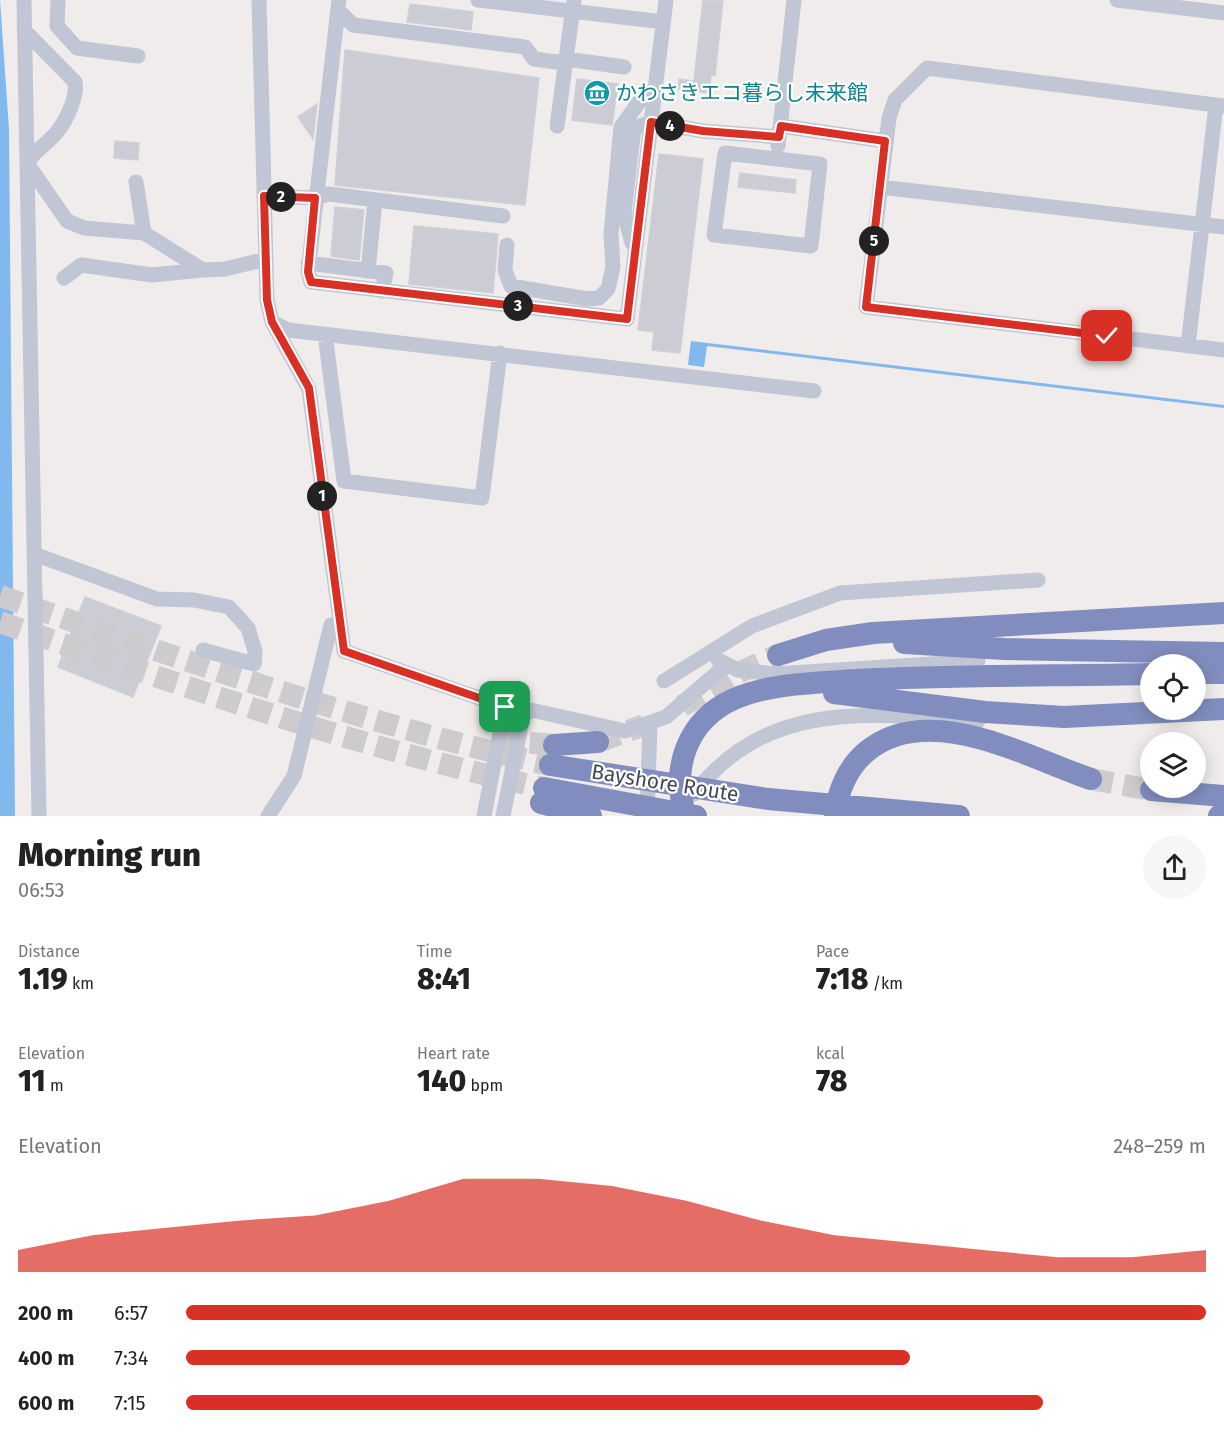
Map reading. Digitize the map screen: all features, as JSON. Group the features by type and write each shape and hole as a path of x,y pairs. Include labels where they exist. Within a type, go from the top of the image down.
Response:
{"highway":[{"path":"778,655 804,645 840,637 893,632 1224,613"},
{"path":"804,645 851,641 1224,653"},
{"path":"1091,650 1224,642"},
{"path":"1206,673 1224,673"},
{"path":"686,816 679,783 683,754 697,726 734,699 757,691 828,682 930,677 1140,674"},
{"path":"757,691 823,692 984,712 1064,717 1224,720"},
{"path":"1088,718 1224,709"},
{"path":"835,816 838,798 858,770 898,744 939,732 975,737 1091,779"},
{"name":"Bayshore Route","path":"598,742 552,755 768,799 959,816"},
{"path":"850,816 858,770"},
{"path":"1206,795 1224,796"},
{"name":"Bayshore Route","path":"591,816 543,796 698,816"},
{"path":"1219,816 1224,816"}],"street":[{"path":"24,0 39,816"},
{"path":"58,0 57,26 77,48 138,56"},
{"path":"259,0 267,300 272,322 309,388 344,651 505,707 484,816"},
{"path":"478,0 573,5 663,22"},
{"path":"339,5 308,263 311,282 627,319 666,0"},
{"path":"777,159 795,0"},
{"path":"1119,0 1224,13"},
{"path":"339,5 353,25 525,47 534,59 557,62 566,59 624,67"},
{"path":"558,126 573,5"},
{"path":"24,30 75,82 76,89 57,132 34,151 27,163"},
{"path":"1188,346 1202,224 1220,105 927,68 895,100 885,141 866,307 1188,346 1224,350"},
{"path":"507,245 505,270 511,286 588,299 599,298 608,289 613,267 611,234 621,127 642,98 655,89"},
{"path":"651,122 703,131 780,132 885,141"},
{"path":"725,153 777,159 820,164 811,246 714,235 725,153"},
{"path":"27,163 67,221 84,228 144,233 203,270"},
{"path":"136,182 144,233"},
{"path":"880,187 1224,227"},
{"path":"264,196 315,198 329,194 503,216"},
{"path":"368,271 375,200"},
{"path":"611,234 634,260"},
{"path":"64,278 81,265 152,275 225,269 266,259"},
{"path":"308,263 386,273 382,291"},
{"path":"272,322 288,330 814,391"},
{"path":"325,334 344,481 482,498 500,353"},
{"path":"34,554 157,599 194,600 229,607 248,628 255,651 254,664 203,650"},
{"path":"664,681 752,626 840,593 1038,580"},
{"path":"268,816 294,776 331,625 339,623"},
{"path":"710,652 726,665 756,674 978,661"},
{"path":"503,816 523,716 531,710 625,731 666,717 726,665"},
{"path":"678,816 712,773 756,739 801,722 854,715 980,722 1064,717"},
{"path":"646,816 650,724"}],"water":[{"path":"0,0 9,129 15,816 0,816"},
{"path":"691,341 1224,405 1224,408 707,346 704,367 688,365"}],"building":[{"path":"703,0 723,0 715,76 711,75 709,93 678,89 679,79 694,81"},
{"path":"410,4 473,12 471,30 407,22"},
{"path":"345,50 539,78 525,205 335,185"},
{"path":"577,79 618,84 612,125 572,120"},
{"path":"317,104 313,139 298,117"},
{"path":"115,141 139,143 138,160 114,158"},
{"path":"659,154 703,159 680,353 652,350 654,332 638,330"},
{"path":"740,173 796,180 795,193 738,187"},
{"path":"335,207 364,210 359,260 331,256"},
{"path":"414,226 498,234 493,293 409,284"},
{"path":"85,597 161,626 133,697 58,667"}],"tunnel":[{"path":"0,596 272,689 410,730 550,765"},
{"path":"0,622 202,692 337,735 544,788"},
{"path":"682,706 736,674 778,655"},
{"path":"598,742 644,725"},
{"path":"497,740 554,745"},
{"path":"1091,779 1140,788"}],"place":[{"name":"かわさきエコ暮らし未来館","path":"597,93"}],"route":[{"path":"505,707 344,651 309,388 272,322 267,300 264,196 315,198 308,272 311,282 627,319 651,122 703,131 779,137 781,126 885,141 866,307 1107,336"}]}
